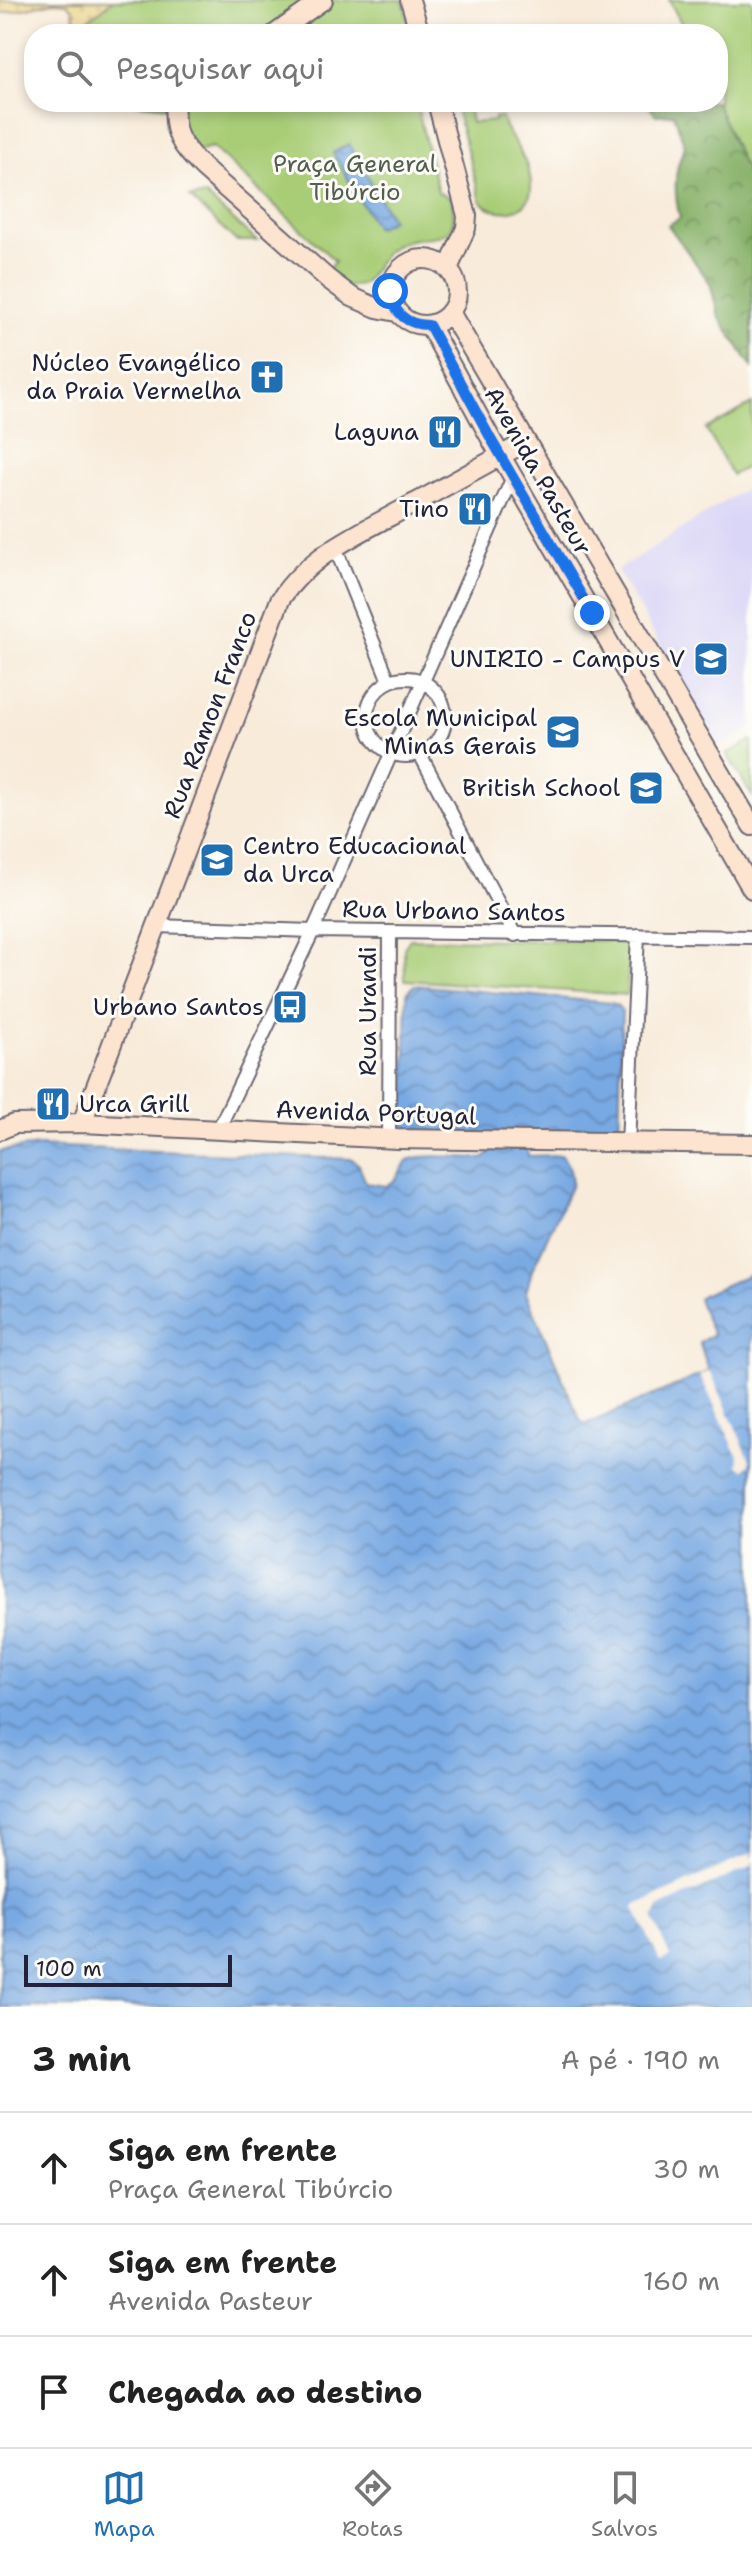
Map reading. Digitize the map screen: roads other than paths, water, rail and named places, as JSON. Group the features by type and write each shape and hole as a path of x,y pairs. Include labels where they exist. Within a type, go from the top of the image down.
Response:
{"street":[{"path":"289,24 323,0"},
{"path":"410,0 417,24"},
{"path":"175,112 174,130 187,152 352,297 377,308 397,312 411,323 437,323 450,312 457,297 457,289 448,269 428,258 406,263 392,280 390,291 397,312"},
{"path":"440,112 467,216 466,228 448,269"},
{"name":"Avenida Pasteur","path":"450,312 752,826"},
{"name":"Avenida Pasteur","path":"429,325 513,477 752,889"},
{"name":"Rua Ramon Franco","path":"82,1123 280,600 291,582 335,547 526,442"},
{"path":"218,1130 313,931 513,477"},
{"path":"335,547 389,681"},
{"path":"592,613 617,597"},
{"path":"406,678 423,681 434,689 445,712 445,725 440,737 432,747 420,754 405,757 390,753 373,739 366,717 372,696 389,681 406,678"},
{"path":"420,754 515,935"},
{"name":"Rua Urbano Santos","path":"155,926 752,937"},
{"name":"Rua Urandi","path":"390,932 393,1139"},
{"path":"622,1144 638,935"},
{"name":"Avenida Portugal","path":"5,1126 82,1123 393,1139 752,1144"}],"water":[{"path":"349,144 392,220 376,228 333,153"},
{"path":"414,985 612,1003 622,1012 619,1134 526,1141 528,1156 562,1155 570,1169 572,1184 532,1270 526,1293 581,1422 587,1424 709,1371 699,1342 713,1335 698,1299 752,1273 752,2007 0,2007 0,1151 38,1146 352,1159 359,1165 366,1183 386,1186 413,1159 443,1156 483,1159 491,1151 492,1143 404,1132 407,993"}],"place":[{"name":"Núcleo Evangélico da Praia Vermelha","path":"267,377"},
{"name":"Laguna","path":"445,432"},
{"name":"Tino","path":"475,509"},
{"name":"UNIRIO - Campus V","path":"711,659"},
{"name":"Escola Municipal Minas Gerais","path":"563,732"},
{"name":"British School","path":"646,788"},
{"name":"Centro Educacional da Urca","path":"217,860"},
{"name":"Urbano Santos","path":"290,1007"},
{"name":"Urca Grill","path":"53,1104"}],"park label":[{"name":"Praça General Tibúrcio","path":"355,178"}]}
